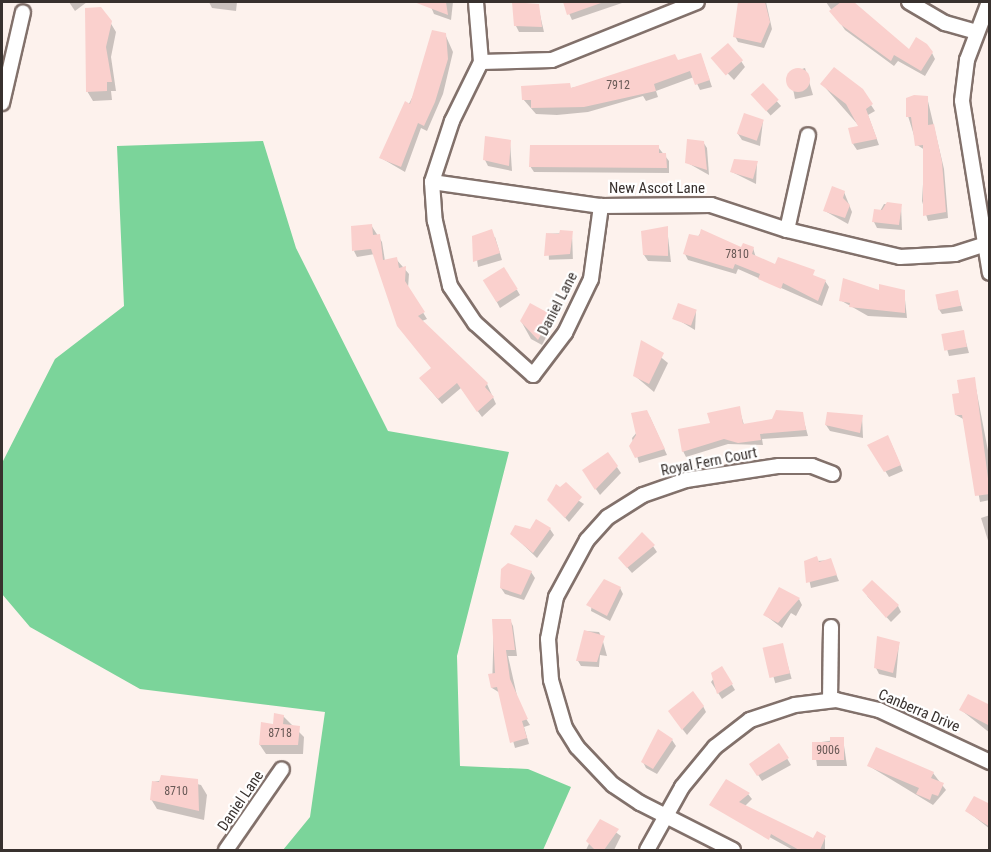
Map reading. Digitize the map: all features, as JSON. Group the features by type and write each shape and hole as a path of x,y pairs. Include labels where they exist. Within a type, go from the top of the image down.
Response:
{"street":[{"path":"432,182 452,121 481,62 476,2"},
{"path":"481,62 552,60 697,2"},
{"path":"909,2 945,23 976,32"},
{"path":"989,2 976,32 964,80 963,124 982,245 990,273"},
{"path":"2,103 23,12"},
{"path":"787,230 808,135"},
{"name":"New Ascot Lane","path":"432,182 601,206 711,205 787,230 900,256 955,254 982,245"},
{"name":"Daniel Lane","path":"432,182 435,221 450,285 475,323 532,375 565,333 591,279 601,206"},
{"name":"Royal Fern Court","path":"733,850 664,817 613,785 565,728 551,680 548,639 565,576 608,517 665,485 795,465 833,474"},
{"path":"830,700 831,627"},
{"name":"Canberra Drive","path":"647,850 664,817 698,766 730,733 772,712 830,700 879,710 990,762"},
{"name":"Daniel Lane","path":"226,850 282,769"}],"green space":[{"path":"263,141 296,248 388,431 509,452 457,656 460,766 528,769 571,787 543,850 283,850 310,817 325,712 140,689 30,627 2,594 2,463 55,359 124,306 117,146"}],"building":[{"path":"414,2 446,2 448,15"},
{"path":"512,2 539,4 542,27 514,26"},
{"path":"563,2 601,2 601,3 567,15"},
{"path":"738,2 765,2 770,22 761,43 733,37"},
{"path":"841,2 854,2 909,49 916,37 927,44 933,52 921,71 894,55 891,61 840,24 829,11"},
{"path":"101,7 112,21 106,47 112,82 107,82 107,91 86,92 85,8"},
{"path":"432,30 446,33 448,59 435,102 424,126 418,123 401,167 379,158 405,101 410,104"},
{"path":"728,43 743,60 726,75 711,58"},
{"path":"701,53 710,80 695,85 690,71 654,84 656,91 584,107 531,108 531,100 522,100 521,86 570,83 571,88 675,54 678,60"},
{"path":"834,67 863,89 873,104 866,109 877,139 852,144 848,128 858,126 846,104 820,84"},
{"path":"798,68 803,69 809,75 809,85 803,91 798,92 793,91 787,85 786,80 787,75 793,69"},
{"path":"763,83 779,100 766,111 751,95"},
{"path":"914,95 928,96 928,125 934,124 942,162 946,212 923,216 923,145 915,146 911,117 906,117 906,98"},
{"path":"744,113 764,120 757,141 737,134"},
{"path":"485,136 511,140 509,166 483,160"},
{"path":"687,139 704,141 707,170 685,163"},
{"path":"530,145 659,145 659,153 666,153 667,168 529,167"},
{"path":"734,159 758,161 753,179 730,172"},
{"path":"832,186 845,191 843,198 850,205 845,218 823,211"},
{"path":"887,202 902,204 899,225 872,222 874,209 882,210"},
{"path":"372,224 373,235 380,234 383,260 397,257 399,268 406,266 405,281 425,312 418,316 488,383 485,387 494,397 477,412 457,383 438,399 419,378 431,368 397,326 371,249 352,251 351,226"},
{"path":"668,226 668,256 643,255 641,231"},
{"path":"492,229 500,253 473,262 472,236"},
{"path":"701,229 741,247 743,243 754,247 752,254 775,264 778,257 815,270 813,275 826,280 818,301 783,283 781,289 758,279 760,274 735,264 733,269 683,254 689,234 699,236"},
{"path":"560,230 573,231 570,254 544,256 546,233 559,234"},
{"path":"504,267 518,289 497,302 483,280"},
{"path":"843,278 879,290 879,284 905,290 905,313 849,307 850,303 839,301"},
{"path":"958,290 961,306 938,310 935,294"},
{"path":"530,303 552,315 538,340 520,321"},
{"path":"678,303 697,310 691,326 672,319"},
{"path":"964,330 967,347 944,351 941,334"},
{"path":"641,340 664,353 649,384 633,376"},
{"path":"975,377 990,494 975,496 962,415 955,415 952,394 959,393 957,380"},
{"path":"740,406 743,424 772,419 776,410 803,412 806,430 760,434 761,440 738,443 724,439 682,452 678,429 710,423 707,413"},
{"path":"647,410 665,449 635,458 629,446 636,435 631,413"},
{"path":"827,412 863,415 860,433 825,425"},
{"path":"888,435 901,465 884,472 867,445"},
{"path":"608,452 618,466 595,490 582,470"},
{"path":"566,482 582,497 565,518 547,500 556,484 560,487"},
{"path":"536,519 551,528 533,553 510,534 515,525 530,529"},
{"path":"642,532 655,545 627,568 618,558"},
{"path":"817,556 819,562 831,558 837,575 806,583 804,561"},
{"path":"508,563 532,571 521,595 500,588 501,569"},
{"path":"604,579 621,587 607,616 586,605"},
{"path":"872,580 899,605 886,618 862,590"},
{"path":"779,587 800,598 778,623 763,615"},
{"path":"492,619 511,619 515,650 506,650 510,679 528,719 522,721 527,738 510,743 497,687 491,688 488,674 495,673"},
{"path":"584,630 605,636 597,662 576,661"},
{"path":"877,636 900,642 893,673 874,668"},
{"path":"783,643 790,673 770,678 763,648"},
{"path":"722,666 733,684 717,694 711,673"},
{"path":"693,691 704,706 682,730 668,711"},
{"path":"968,694 990,705 990,726 959,710"},
{"path":"274,713 284,715 283,724 300,726 298,745 259,745 261,722 273,724"},
{"path":"658,729 673,739 653,769 641,762"},
{"path":"830,737 844,737 844,760 812,760 812,742 830,742"},
{"path":"779,743 789,758 757,776 749,764"},
{"path":"876,747 934,772 931,778 944,783 938,796 932,794 930,800 916,794 919,788 867,766"},
{"path":"161,775 198,779 199,811 150,800 152,781 159,782"},
{"path":"726,779 750,793 739,802 813,838 817,831 826,836 820,850 799,850 771,834 769,840 709,805"},
{"path":"974,796 990,804 990,827 965,811"},
{"path":"600,819 619,829 604,850 595,850 586,841"}]}
